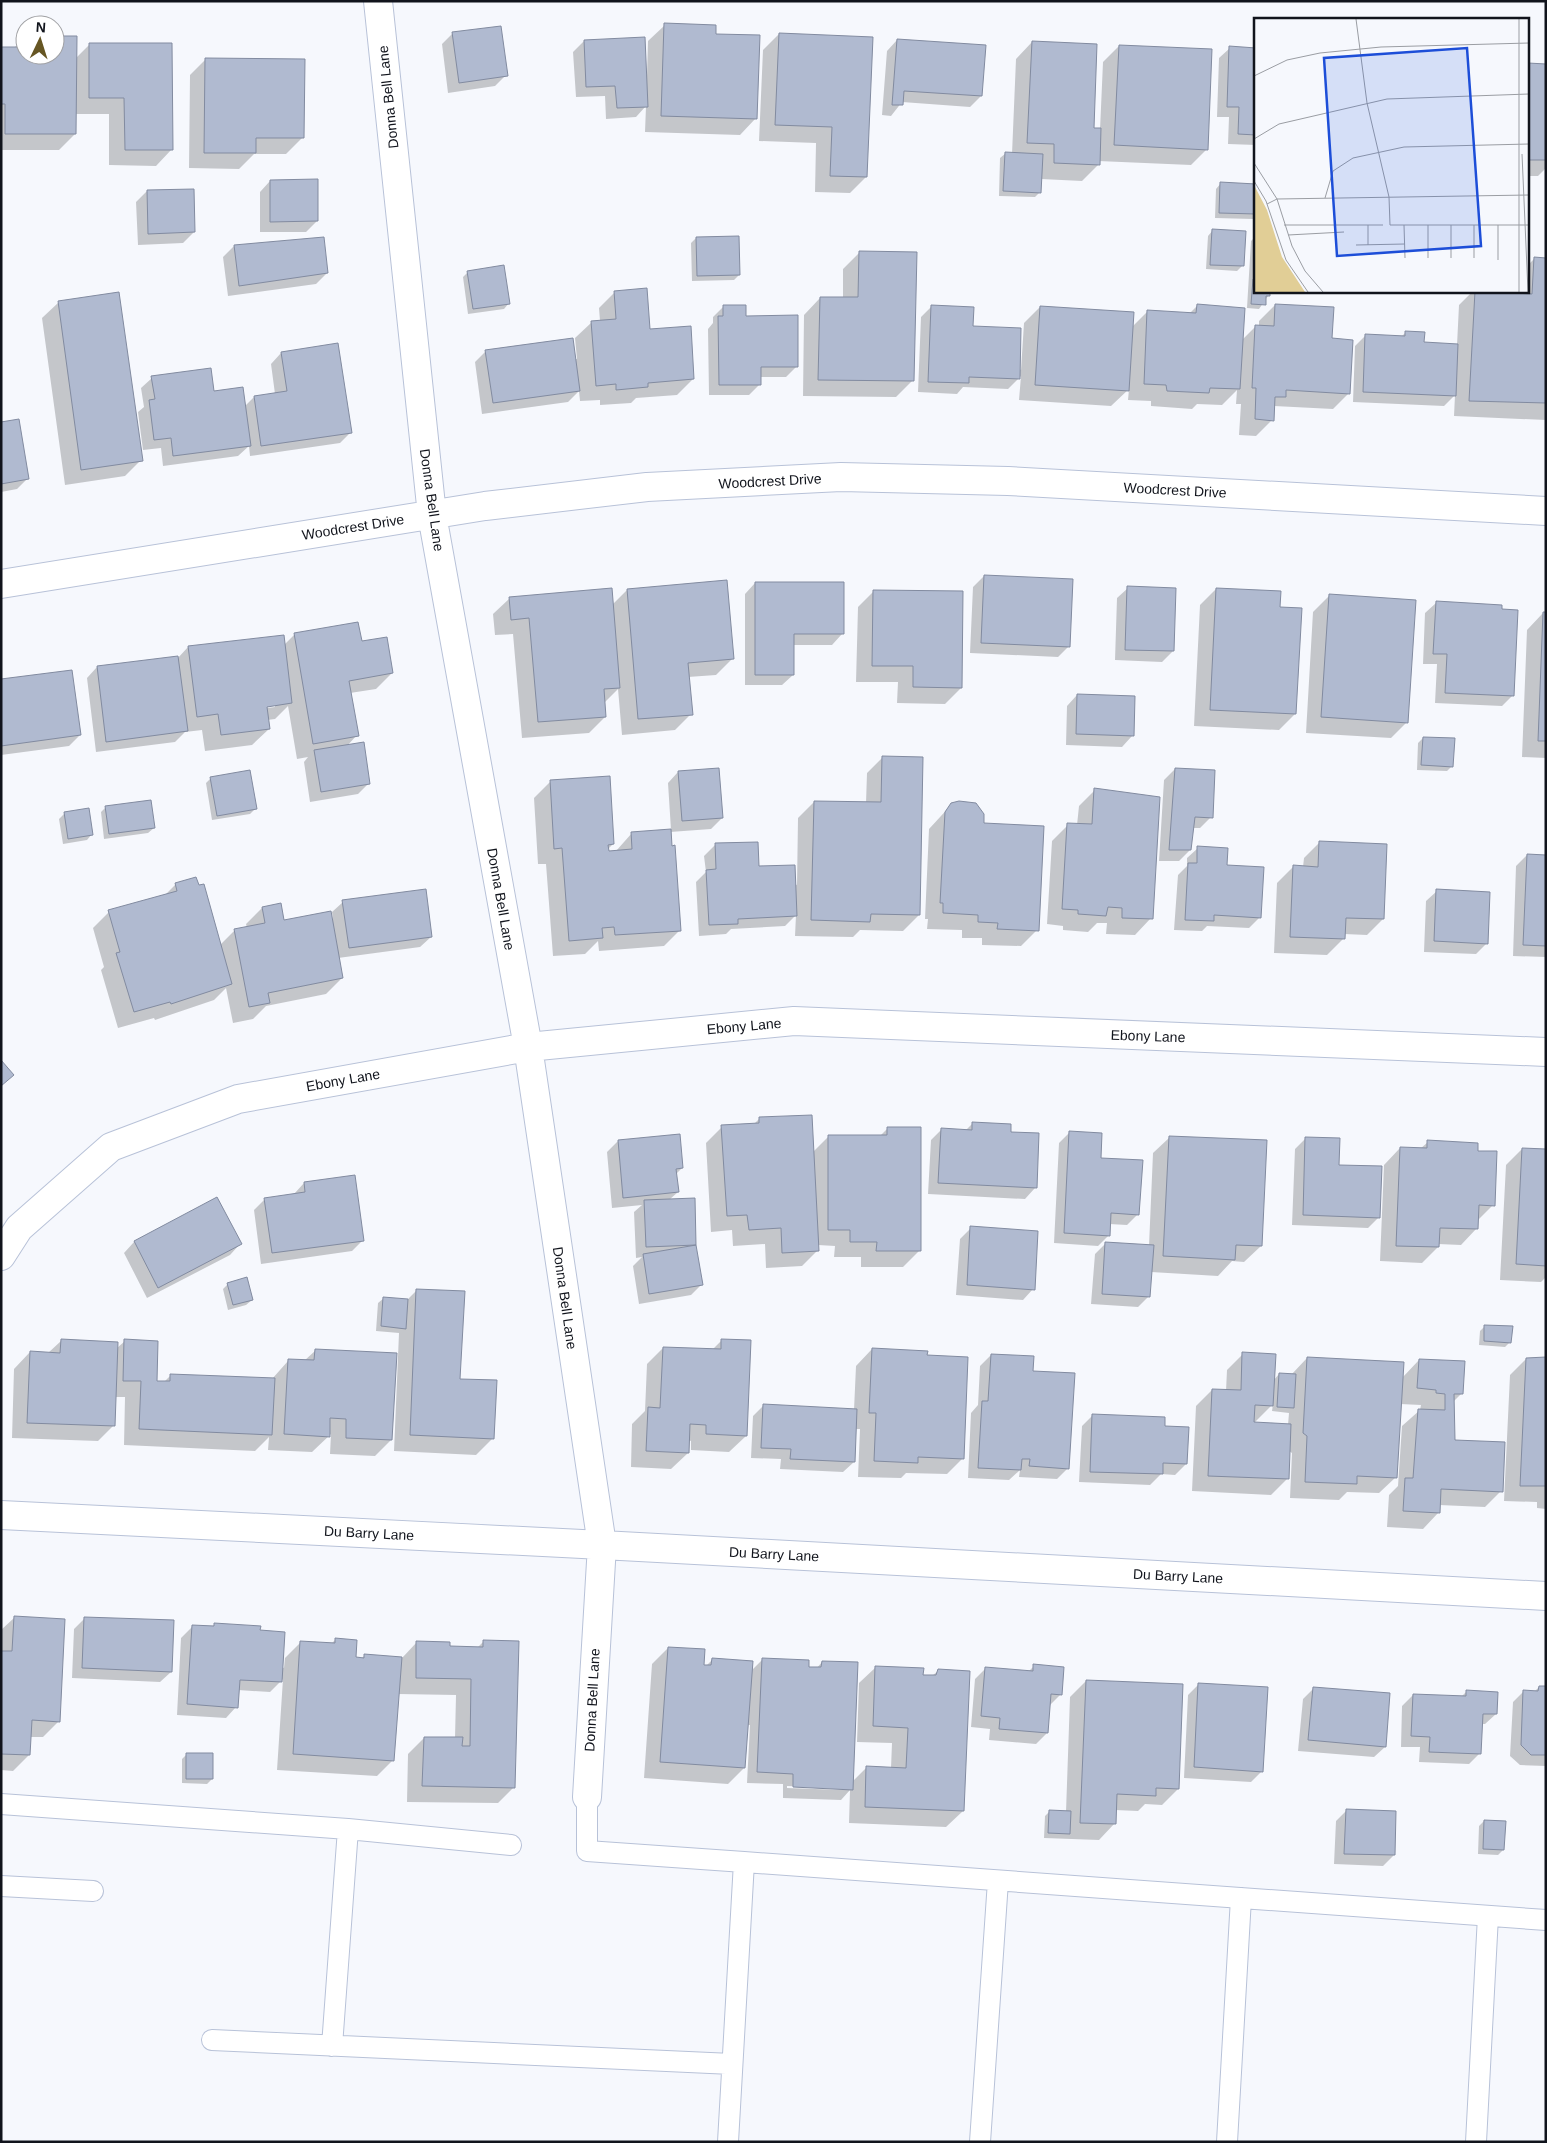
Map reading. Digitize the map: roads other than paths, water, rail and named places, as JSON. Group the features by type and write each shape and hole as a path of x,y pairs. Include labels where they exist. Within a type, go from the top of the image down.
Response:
{"street":[{"name":"Donna Bell Lane","path":"378,1 432,515 528,1047 602,1545 587,1797"},
{"name":"Woodcrest Drive","path":"1,584 432,515 647,487 841,477 1008,481 1546,511"},
{"name":"Ebony Lane","path":"1,1256 19,1228 111,1147 238,1100 528,1047 794,1021 1546,1052"},
{"name":"Du Barry Lane","path":"1,1515 602,1545 1546,1596"}],"lane":[{"path":"587,1797 587,1851 1546,1920"},
{"path":"1,1804 348,1829 511,1846"},
{"path":"332,2046 348,1829"},
{"path":"728,2142 744,1862"},
{"path":"980,2142 998,1881"},
{"path":"1,1886 93,1891"},
{"path":"1227,2142 1241,1898"},
{"path":"1476,2142 1488,1916"},
{"path":"212,2040 732,2064"}]}
